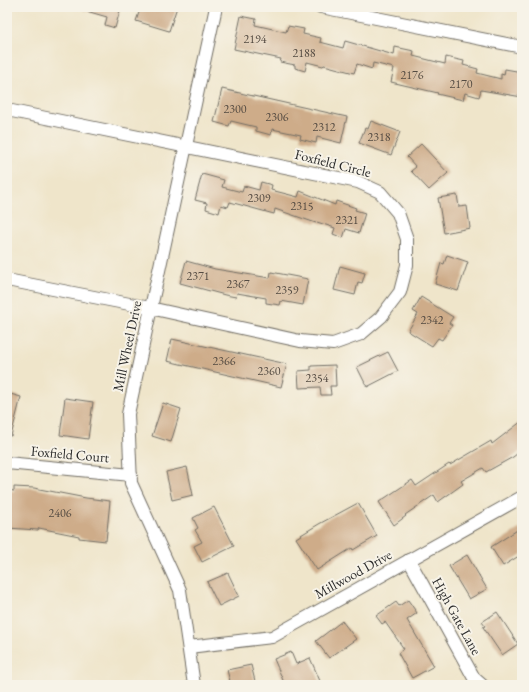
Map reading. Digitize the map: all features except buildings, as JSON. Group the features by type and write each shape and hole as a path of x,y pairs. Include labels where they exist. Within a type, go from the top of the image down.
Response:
{"street":[{"name":"Mill Wheel Drive","path":"194,685 180,590 131,483 128,414 216,7"},
{"path":"321,7 522,47"},
{"name":"Foxfield Circle","path":"7,110 358,182 380,192 398,213 407,239 407,266 400,292 380,316 362,334 333,344 300,341 150,308 7,280"},
{"name":"Foxfield Court","path":"7,463 131,475"},
{"name":"Millwood Drive","path":"189,647 272,637 522,497"},
{"name":"High Gate Lane","path":"409,560 474,678 482,685"}]}
